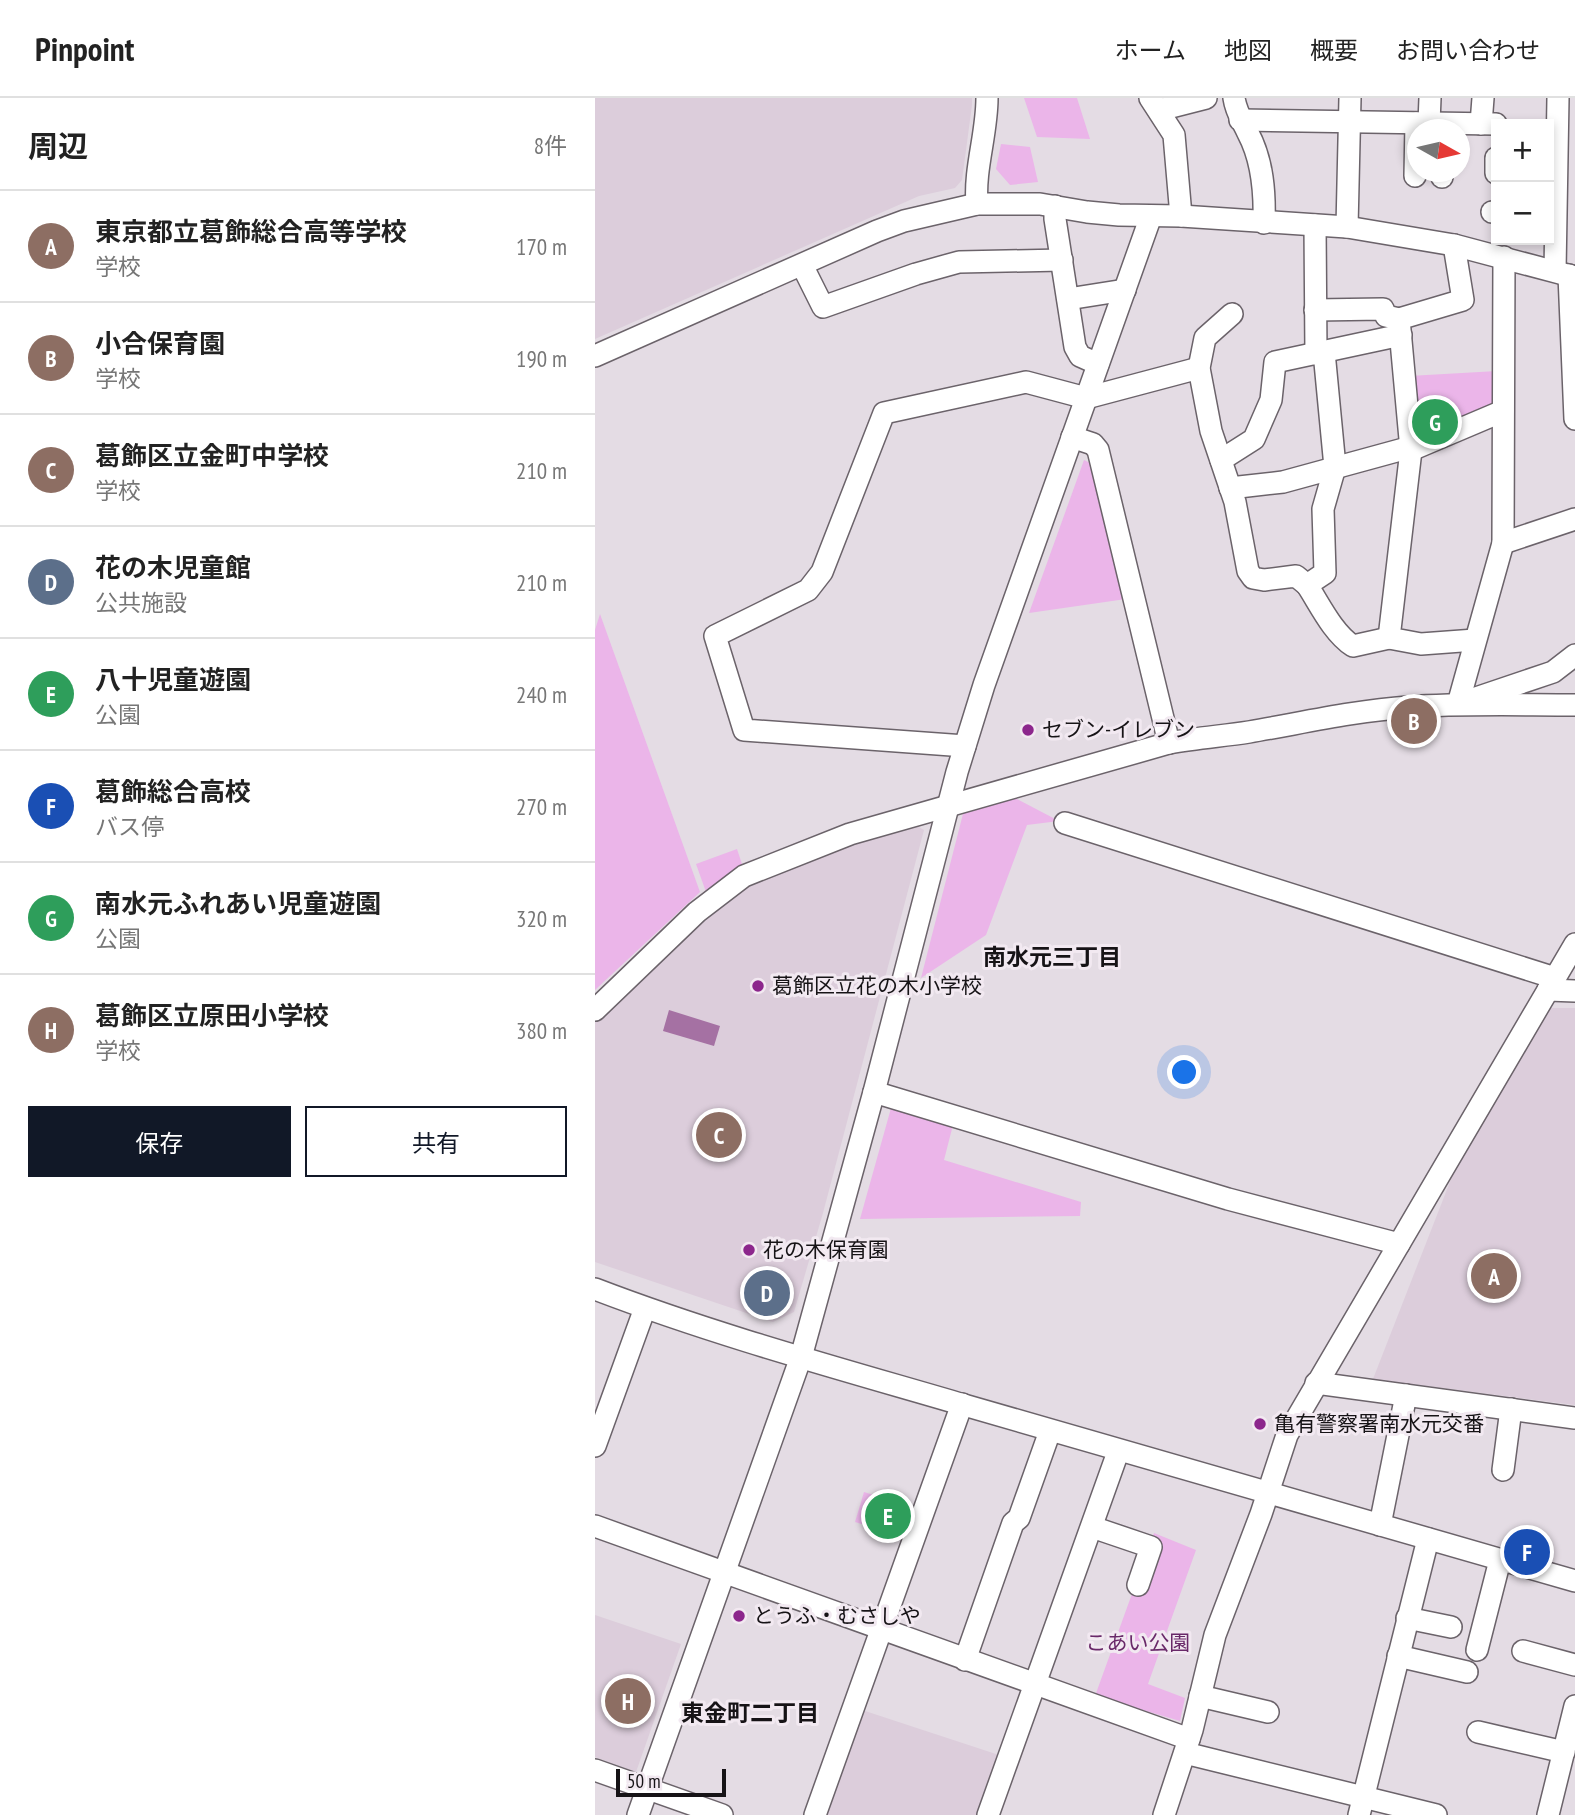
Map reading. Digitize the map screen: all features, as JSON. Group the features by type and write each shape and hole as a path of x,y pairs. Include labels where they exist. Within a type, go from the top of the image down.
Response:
{"street":[{"path":"978,204 976,189 987,98"},
{"path":"1181,216 1174,135 1154,104 1206,98"},
{"path":"1234,98 1263,181 1264,223"},
{"path":"1347,228 1350,98"},
{"path":"1430,98 1432,119"},
{"path":"1470,124 1489,124 1483,98"},
{"path":"1554,202 1560,126 1558,98"},
{"path":"1240,120 1407,124"},
{"path":"595,356 904,221 978,204 1014,203 1087,212 1347,228 1454,245 1566,275"},
{"path":"1055,206 1075,347 1080,356 1098,364"},
{"path":"638,1815 801,1357 949,804 984,685 1151,216"},
{"path":"1554,220 1566,275 1575,419"},
{"path":"1307,585 1325,573 1323,509 1335,467 1315,310 1315,225"},
{"path":"1221,460 1254,439 1271,400 1275,362 1320,353 1400,327 1463,300 1454,245"},
{"path":"1458,704 1503,543 1504,257"},
{"path":"802,265 823,307 916,274 959,262 1062,260"},
{"path":"1068,299 1125,290"},
{"path":"1315,310 1383,309 1386,316 1400,327 1411,448 1389,638"},
{"path":"1232,314 1205,338 1199,368 1211,431 1230,488 1248,570 1253,578 1264,580 1296,576 1307,585 1347,642 1353,646 1389,638 1421,643 1475,640"},
{"path":"965,746 744,730 715,636 808,590 822,572 884,413 1026,382 1086,398 1199,368"},
{"path":"1230,488 1283,482 1411,448 1503,411"},
{"path":"1072,437 1093,444 1098,450 1169,743"},
{"path":"1503,543 1575,519"},
{"path":"1458,704 1553,672 1575,655"},
{"path":"595,1010 697,912 744,876 850,834 1169,743 1210,735 1247,732 1347,713 1458,704 1575,705"},
{"path":"1065,823 1575,991"},
{"path":"1164,1815 1187,1746 1215,1635 1268,1495 1287,1435 1575,944"},
{"path":"874,1092 1228,1199 1399,1244"},
{"path":"595,1289 645,1308 801,1357 1118,1452 1575,1581"},
{"path":"595,1446 645,1308"},
{"path":"1316,1383 1575,1418"},
{"path":"1380,1525 1406,1395"},
{"path":"815,1815 962,1404"},
{"path":"1503,1470 1511,1409"},
{"path":"965,1660 1013,1524 1019,1518 1050,1431"},
{"path":"988,1815 1118,1452"},
{"path":"595,1526 1035,1685 1187,1746 1361,1806 1436,1815"},
{"path":"1092,1527 1151,1548 1138,1585"},
{"path":"1361,1806 1428,1539"},
{"path":"1477,1650 1500,1560"},
{"path":"1407,1618 1451,1627"},
{"path":"1523,1651 1575,1665"},
{"path":"1398,1656 1467,1672"},
{"path":"1200,1696 1268,1712"},
{"path":"1548,1815 1568,1748 1575,1706"},
{"path":"1478,1731 1568,1748"},
{"path":"595,1770 722,1815"}],"shaded area":[{"path":"595,98 972,98 972,105 962,180 955,188 919,196 595,339"},
{"path":"915,825 924,830 823,1213 794,1312 773,1322 595,1262 595,1021 750,880 850,842"},
{"path":"1548,1008 1575,1008 1575,1405 1373,1379 1453,1174"},
{"path":"669,1010 720,1026 714,1046 663,1031"},
{"path":"595,1615 681,1644 636,1772 595,1757"},
{"path":"859,1709 1002,1756 981,1815 821,1815"}],"green space":[{"path":"1024,98 1077,98 1090,139 1037,137"},
{"path":"1001,144 1030,147 1038,182 1010,185 996,169"},
{"path":"1497,371 1498,403 1415,440 1409,376"},
{"path":"1084,460 1090,463 1126,599 1029,613"},
{"path":"600,614 700,892 595,990 595,630"},
{"path":"1011,796 1059,821 1027,825 986,935 921,978 965,806"},
{"path":"737,849 743,867 706,892 696,864"},
{"path":"893,1101 954,1121 944,1160 1081,1202 1080,1216 860,1219"},
{"path":"864,1492 921,1510 910,1539 855,1522"},
{"name":"こあい公園","path":"1154,1533 1196,1550 1148,1684 1185,1698 1180,1721 1095,1696"}],"place":[{"name":"南水元ふれあい児童遊園","path":"1435,422"},
{"name":"小合保育園","path":"1414,721"},
{"name":"セブン-イレブン","path":"1028,730"},
{"name":"葛飾区立花の木小学校","path":"758,986"},
{"name":"葛飾区立金町中学校","path":"719,1135"},
{"name":"花の木保育園","path":"749,1250"},
{"name":"東京都立葛飾総合高等学校","path":"1494,1276"},
{"name":"花の木児童館","path":"767,1293"},
{"name":"亀有警察署南水元交番","path":"1260,1424"},
{"name":"八十児童遊園","path":"888,1516"},
{"name":"葛飾総合高校","path":"1527,1552"},
{"name":"とうふ・むさしや","path":"739,1616"},
{"name":"葛飾区立原田小学校","path":"628,1701"}],"district":[{"name":"南水元三丁目","path":"1052,957"},
{"name":"東金町二丁目","path":"750,1713"}]}
